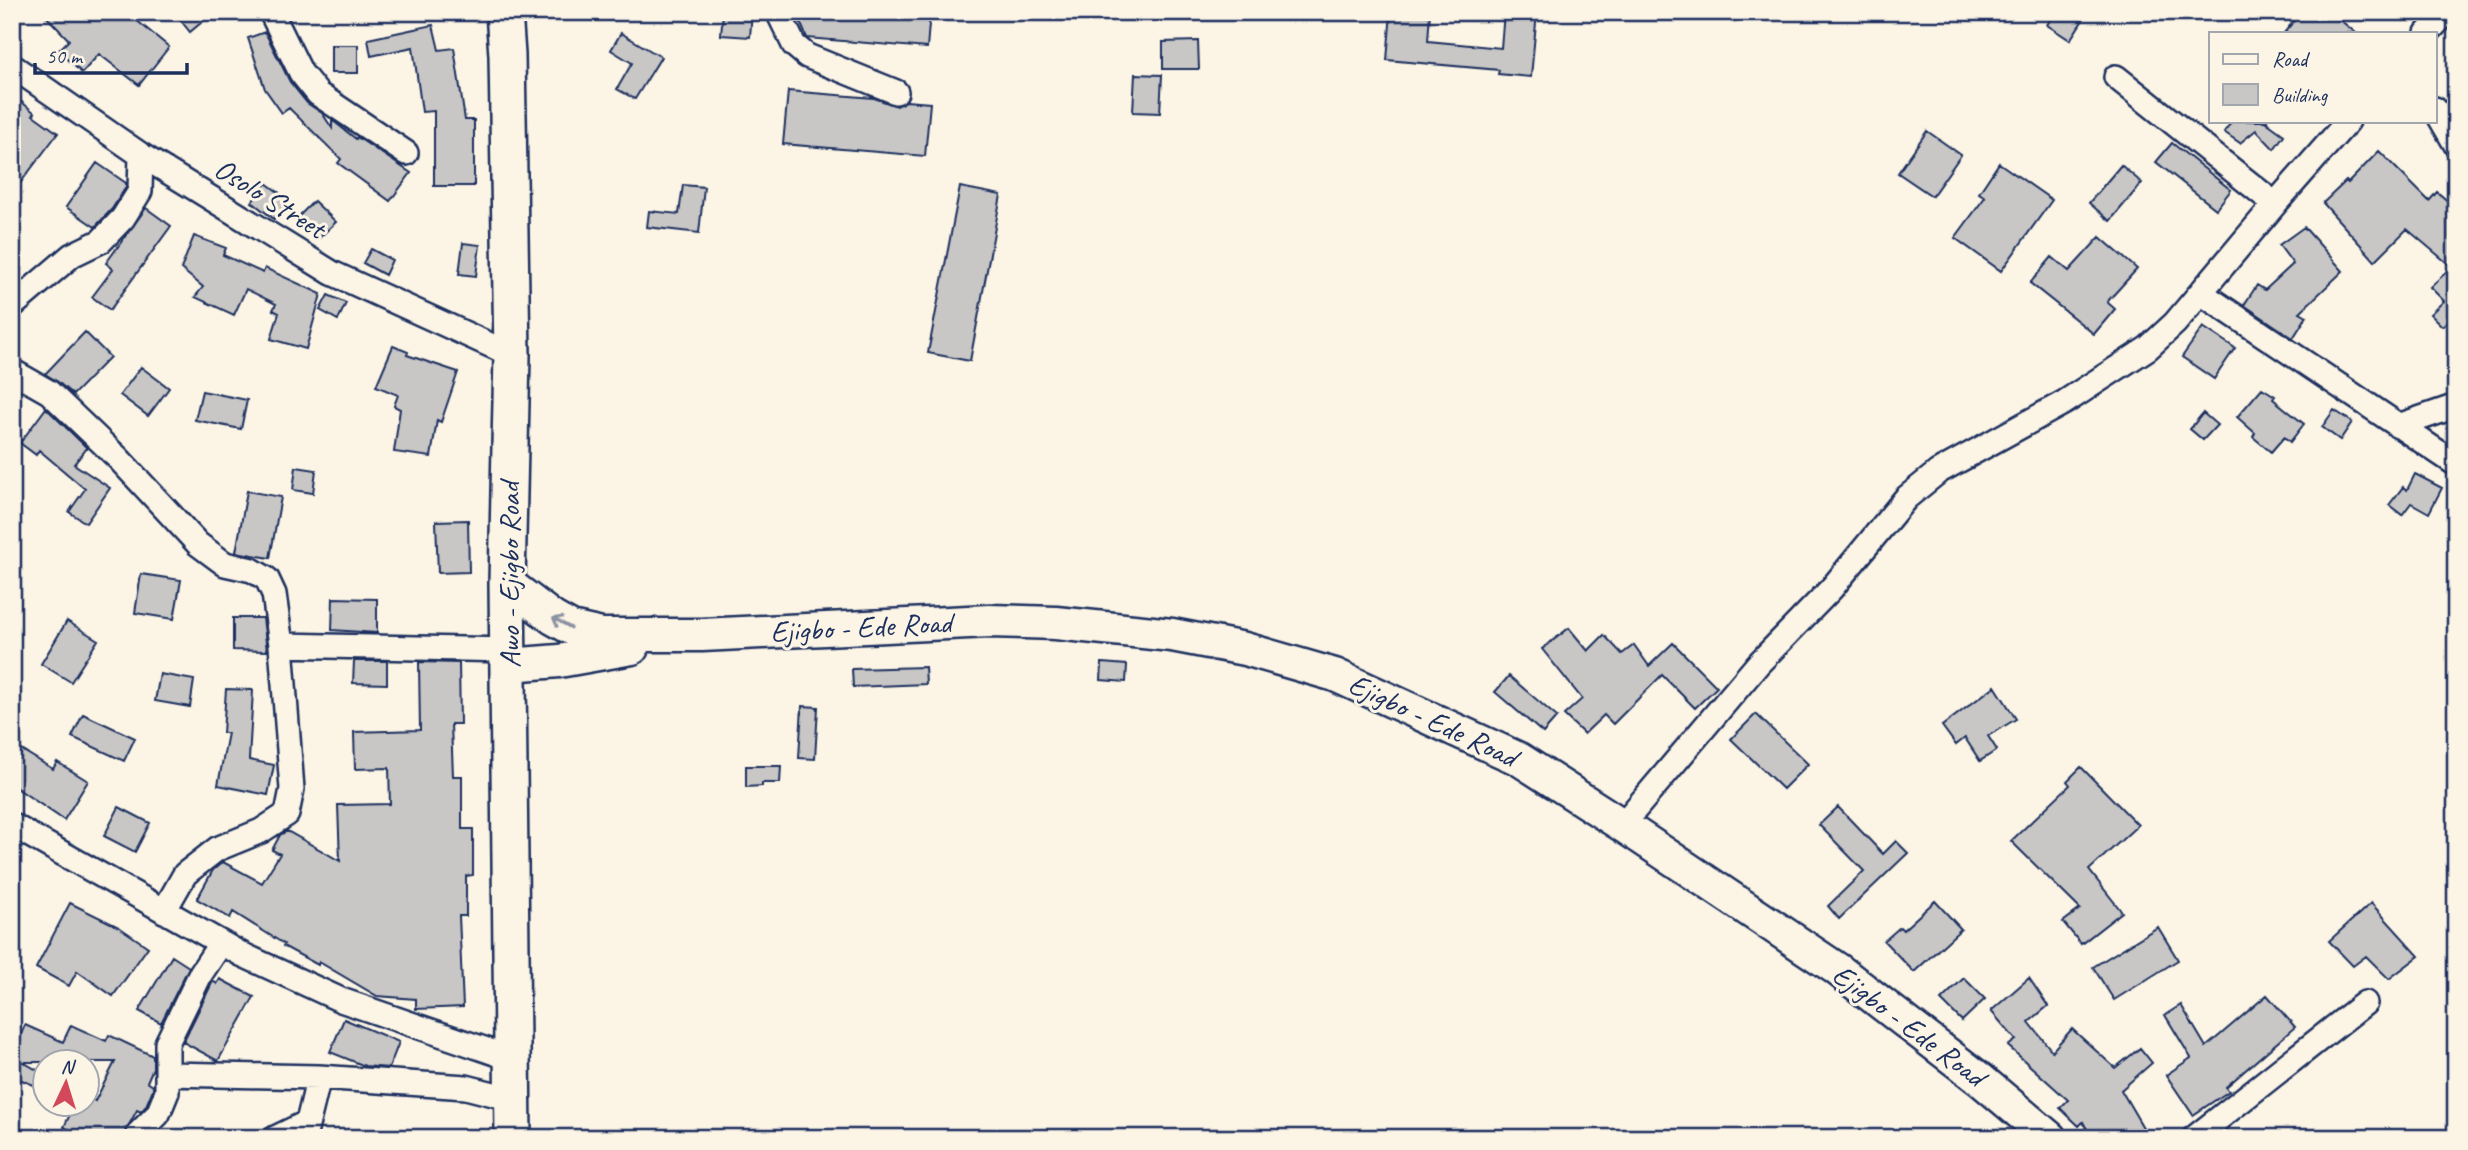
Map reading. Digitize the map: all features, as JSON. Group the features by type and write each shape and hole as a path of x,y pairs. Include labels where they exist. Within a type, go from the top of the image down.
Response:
{"main road":[{"name":"Awo - Ejigbo Road","path":"504,12 512,355 507,583 513,1138"},
{"name":"Ejigbo - Ede Road","path":"507,583 552,618 570,628 602,635 702,635 989,621 1056,623 1172,635 1245,649 1335,675 1519,759 1622,825 1837,969 1981,1080 2050,1138"},
{"name":"Ejigbo - Ede Road","path":"509,657 559,661 702,635"}],"street":[{"path":"271,12 301,73 318,94 406,153"},
{"path":"778,12 794,45 807,56 897,92"},
{"path":"2428,32 2447,12"},
{"name":"Osolo Street","path":"12,66 141,155 331,273 512,355"},
{"path":"2116,77 2275,204"},
{"path":"2436,110 2456,145"},
{"path":"1622,825 1750,674 1831,589 1906,498 1938,472 2065,402 2148,348 2175,323 2347,122"},
{"path":"12,306 72,256 101,241 123,218 140,191 141,155"},
{"path":"2201,293 2456,464"},
{"path":"12,371 49,392 118,458 198,544 225,564 252,570 267,579 274,594 281,645 292,789 287,814 261,831 218,849 185,874 164,911"},
{"path":"2398,426 2456,406"},
{"path":"281,645 509,657"},
{"path":"12,825 221,943 341,1000 513,1059"},
{"path":"139,1138 138,1133 158,1114 167,1093 167,1043 201,973 221,943"},
{"path":"2194,1138 2365,1003"},
{"path":"167,1074 318,1077 466,1087 513,1099"},
{"path":"275,1138 306,1130 318,1077"}],"building":[{"path":"42,12 143,12 136,20 169,47 139,85 99,54 82,73 58,51 69,40"},
{"path":"174,12 214,12 190,32"},
{"path":"723,12 752,12 750,37 721,35"},
{"path":"796,12 930,12 927,48 807,38"},
{"path":"1391,12 1430,12 1428,41 1501,48 1504,12 1537,12 1531,77 1498,74 1499,70 1387,60"},
{"path":"2055,12 2088,12 2070,40 2047,25"},
{"path":"2301,12 2330,12 2355,32 2285,32"},
{"path":"433,25 439,50 454,48 465,120 474,120 474,186 434,186 434,111 422,112 413,47 371,56 368,39"},
{"path":"265,32 290,82 307,103 322,113 332,128 332,120 356,139 357,137 411,173 390,201 338,163 341,159 289,108 282,113 265,89 248,38"},
{"path":"621,33 661,57 635,99 617,89 632,63 611,50"},
{"path":"1198,41 1199,69 1163,69 1163,42"},
{"path":"331,45 358,45 358,73 331,73"},
{"path":"1135,74 1162,75 1160,113 1133,112"},
{"path":"788,91 874,98 897,106 906,101 930,103 925,156 783,144"},
{"path":"12,94 35,113 33,115 58,133 12,194"},
{"path":"2231,122 2266,122 2284,135 2274,149 2256,130 2240,143 2224,132"},
{"path":"1927,131 1961,155 1932,196 1898,173"},
{"path":"2172,143 2231,190 2216,209 2156,162"},
{"path":"2379,151 2429,201 2437,192 2456,208 2456,314 2442,326 2430,314 2444,301 2430,287 2452,267 2407,229 2375,261 2323,203 2346,181 2348,183"},
{"path":"97,163 126,183 126,187 112,209 95,227 66,207"},
{"path":"1999,163 2052,200 2001,271 1955,238 1985,197 1979,193"},
{"path":"2121,165 2142,183 2110,221 2089,203"},
{"path":"266,183 289,200 274,219 252,202"},
{"path":"683,185 704,187 699,233 647,227 649,211 679,214"},
{"path":"960,187 1001,195 970,361 928,353"},
{"path":"314,201 336,222 319,238 298,217"},
{"path":"146,208 171,226 110,310 92,297 113,269 106,263"},
{"path":"2304,227 2343,271 2300,312 2307,316 2293,338 2244,305 2257,285 2265,290 2293,264 2279,245"},
{"path":"194,236 226,248 223,255 263,273 265,268 321,294 306,349 271,339 279,313 273,310 276,304 246,289 234,315 195,297 203,287 181,269"},
{"path":"2100,237 2137,269 2107,302 2115,309 2094,334 2030,283 2052,257 2069,271"},
{"path":"463,243 480,245 476,276 459,274"},
{"path":"371,249 392,260 385,275 363,263"},
{"path":"328,295 346,303 338,320 320,310"},
{"path":"2203,327 2235,348 2214,379 2182,357"},
{"path":"85,332 110,357 73,395 45,374"},
{"path":"393,346 408,352 407,355 458,372 441,422 437,420 431,457 394,452 400,409 394,406 398,395 376,386"},
{"path":"141,367 169,388 148,416 120,395"},
{"path":"2262,388 2275,396 2273,399 2304,424 2290,442 2284,437 2271,452 2253,437 2255,433 2237,417"},
{"path":"202,391 247,400 241,429 195,420"},
{"path":"46,408 87,448 74,464 110,488 86,523 69,512 85,489 39,450 36,455 20,443"},
{"path":"2334,410 2352,422 2340,440 2322,427"},
{"path":"2203,413 2217,425 2203,440 2190,429"},
{"path":"296,467 316,470 313,493 293,490"},
{"path":"2415,474 2442,488 2429,513 2411,503 2402,515 2389,505 2403,487 2407,490"},
{"path":"247,491 281,497 270,558 236,552"},
{"path":"468,520 469,572 438,573 436,521"},
{"path":"141,574 181,580 174,619 135,613"},
{"path":"333,598 377,599 377,633 332,630"},
{"path":"233,618 263,618 267,651 233,650"},
{"path":"67,621 98,640 71,682 41,664"},
{"path":"1569,628 1588,651 1604,635 1622,654 1634,645 1649,666 1673,643 1717,687 1695,708 1662,675 1613,724 1604,715 1584,734 1564,715 1582,699 1542,649"},
{"path":"354,661 387,661 387,684 353,683"},
{"path":"419,662 459,663 460,724 451,724 453,776 462,776 462,829 473,829 473,875 466,876 466,916 459,916 463,1007 416,1009 416,999 377,996 319,962 318,965 283,946 284,944 233,912 230,918 197,899 213,870 223,862 262,883 280,854 272,850 280,835 287,831 340,861 338,805 390,804 389,768 355,769 354,732 420,730"},
{"path":"1102,663 1127,665 1126,682 1101,680"},
{"path":"925,667 926,684 853,687 852,669"},
{"path":"160,674 194,680 190,707 155,701"},
{"path":"1509,676 1557,717 1543,733 1495,692"},
{"path":"1995,686 2016,719 1988,736 1997,750 1980,761 1965,738 1956,745 1942,726"},
{"path":"226,689 253,690 249,760 274,765 268,795 218,785 228,733 223,733"},
{"path":"802,706 818,707 815,759 799,758"},
{"path":"83,714 135,738 124,761 72,737"},
{"path":"1756,714 1808,764 1783,789 1731,739"},
{"path":"12,744 53,769 57,762 88,781 64,820 12,785"},
{"path":"746,766 781,766 780,783 762,783 762,786 746,787"},
{"path":"2081,767 2138,825 2089,870 2122,912 2081,944 2063,922 2080,909 2011,841 2070,785 2067,781"},
{"path":"119,807 150,823 135,852 104,836"},
{"path":"1838,807 1883,854 1896,841 1908,853 1839,919 1828,906 1864,871 1819,825"},
{"path":"1935,901 1961,929 1914,972 1884,941 1900,927 1903,930"},
{"path":"70,903 119,927 148,947 113,996 77,971 69,986 36,968"},
{"path":"2371,903 2419,956 2389,979 2366,956 2353,966 2329,941"},
{"path":"2158,927 2178,960 2114,1000 2093,967"},
{"path":"172,956 189,967 161,1023 139,1011"},
{"path":"1964,978 1985,999 1962,1021 1941,1000"},
{"path":"2029,978 2048,1006 2029,1022 2052,1051 2072,1029 2115,1068 2140,1048 2152,1063 2121,1090 2145,1131 2133,1138 2092,1138 2083,1122 2079,1126 2060,1108 2068,1100 2008,1046 2016,1040 1991,1011"},
{"path":"220,979 254,997 218,1061 183,1042 213,981 217,984"},
{"path":"2267,995 2295,1027 2226,1087 2229,1091 2193,1115 2166,1075 2191,1058 2165,1015 2181,1005 2206,1047"},
{"path":"344,1019 399,1042 389,1068 365,1066 330,1052"},
{"path":"25,1025 63,1042 71,1025 106,1041 109,1035 153,1056 153,1068 147,1082 153,1089 146,1106 141,1112 137,1110 122,1138 85,1138 64,1127 68,1118 102,1118 102,1087 115,1062 102,1062 102,1048 32,1048 32,1062 23,1062 32,1067 32,1084 12,1076 12,1054"}]}
